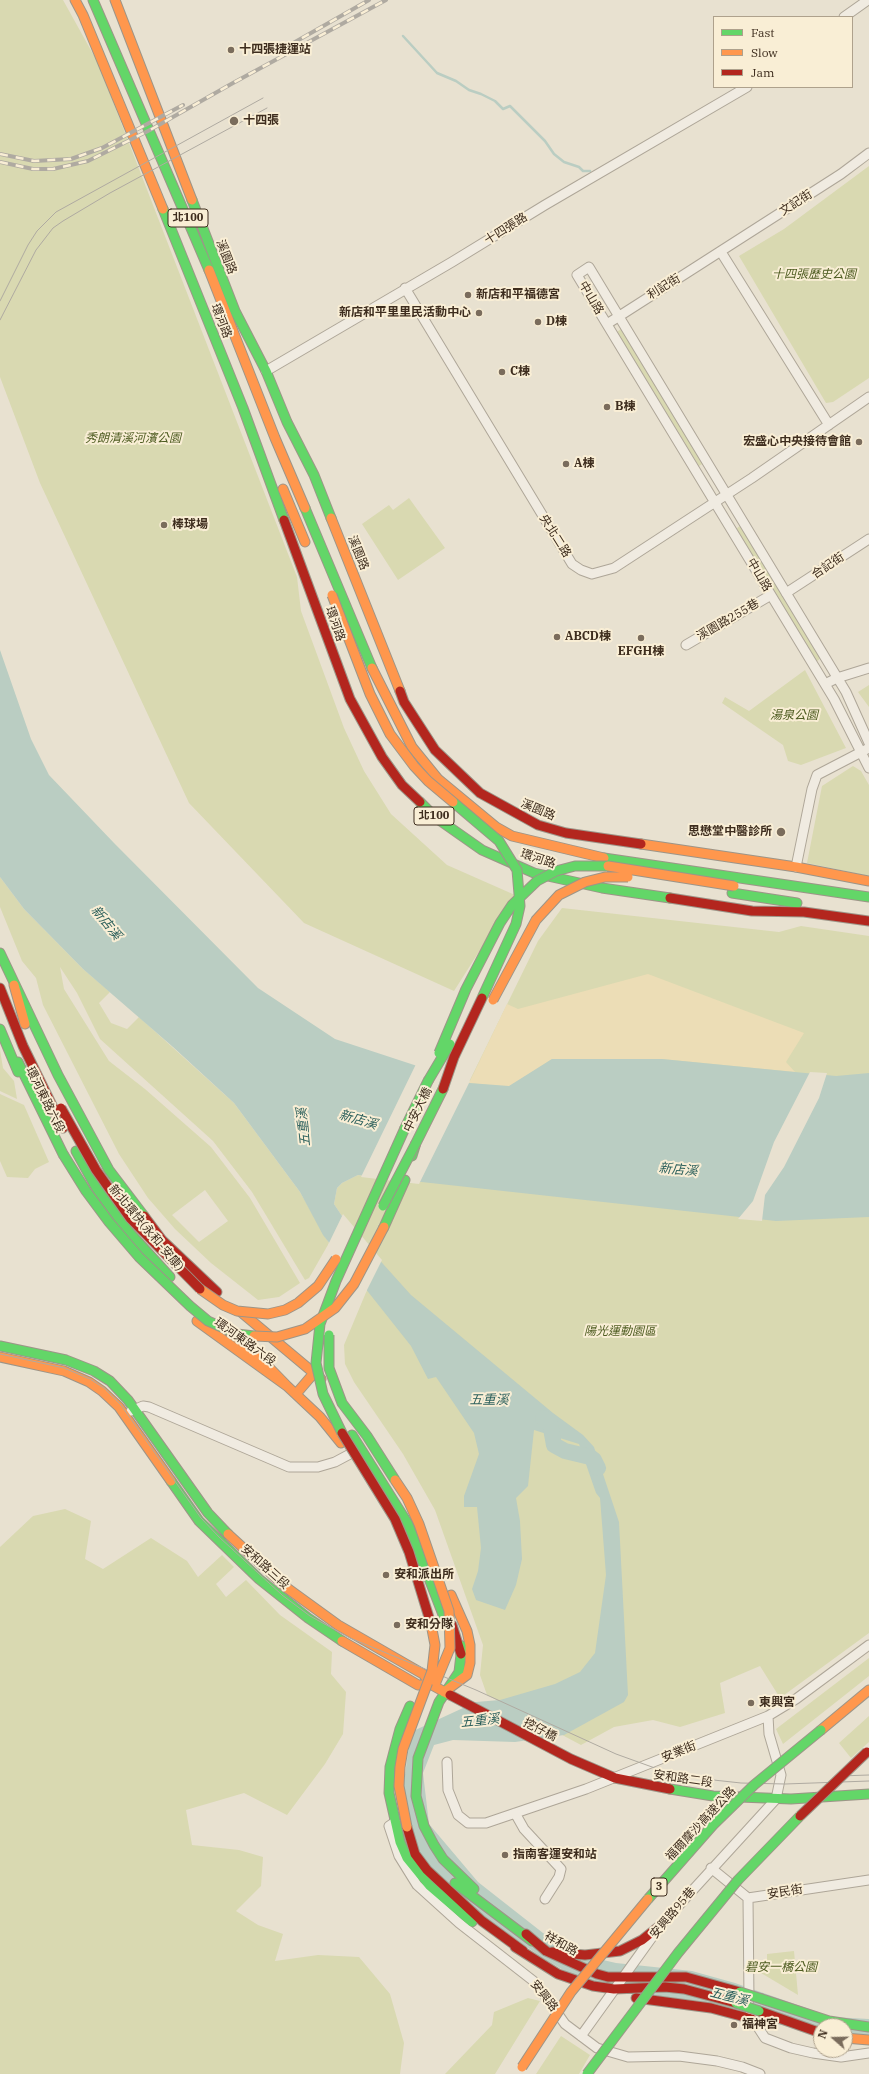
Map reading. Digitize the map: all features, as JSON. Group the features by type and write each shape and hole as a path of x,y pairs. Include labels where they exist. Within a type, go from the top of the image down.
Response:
{"main road":[{"name":"環河路","path":"75,0 83,15 180,249 223,361 243,408 350,699 382,757 402,785 435,817 482,850 534,873 602,888 752,911 804,912 869,921"},
{"name":"環河路","path":"93,0 199,245 276,438 341,590 363,649 412,747 438,778 484,818 512,836 587,855 869,897"},
{"name":"溪園路","path":"115,0 140,61 221,278 235,311 266,371 287,422 314,475 404,702 434,750 457,774 480,793 538,825 566,833 796,867 869,881"},
{"path":"243,408 290,502 309,553"},
{"path":"276,438 326,594 362,690 383,735 416,779 471,824 498,851 510,877 513,895 508,926 462,1024 428,1081"},
{"path":"326,594 370,694 390,734 414,766 428,780 499,841 517,870 520,906 516,924 454,1057 443,1089"},
{"path":"428,1081 466,989 500,923 512,905 528,888 537,881 556,871 575,866 602,865 869,914"},
{"path":"488,1009 536,920 559,895 572,887 605,877 620,876 808,898"},
{"path":"752,911 869,929"},
{"name":"環河東路六段","path":"0,953 14,985 33,1019 58,1075 89,1135 109,1170 125,1193 162,1240 200,1277 332,1389 365,1425 388,1455 403,1479 431,1536 453,1601 467,1631 470,1645 470,1663 466,1675 444,1692"},
{"path":"14,985 34,1050 61,1108 99,1175 130,1218 152,1242 208,1296 230,1308 253,1314 268,1314 285,1310 298,1303 318,1286 337,1257 383,1163 405,1128"},
{"name":"新北環快(永和-安康)","path":"0,988 29,1060 58,1120 97,1189 130,1232 190,1297 253,1351 287,1386"},
{"path":"0,1020 31,1092 63,1154 86,1191 126,1242 190,1306 222,1329 237,1334 265,1338 288,1335 305,1329 320,1320 344,1298 362,1271 384,1227 407,1175 416,1143"},
{"name":"環河東路六段","path":"0,1029 30,1100 57,1152 79,1188 108,1228 155,1282 199,1323 242,1356 287,1386 320,1417 350,1454 381,1497 405,1549 417,1584 433,1641 430,1660 418,1686"},
{"path":"443,1089 470,1047"},
{"name":"中安大橋","path":"405,1128 428,1081"},
{"name":"中安大橋","path":"416,1143 443,1089"},
{"path":"405,1128 336,1281 320,1324 316,1363 324,1394 340,1430 395,1519 409,1552 431,1622 435,1645 432,1671 411,1725 403,1749 400,1767 399,1786 410,1827 415,1854 432,1875 482,1921 539,1964 558,1974 592,1986 614,1989 665,1987 702,1993 813,2030"},
{"path":"416,1143 382,1208 331,1323 328,1340 329,1368 335,1388 355,1429 414,1524 438,1587 460,1654"},
{"name":"安和路三段","path":"0,1346 66,1360 88,1368 110,1381 134,1409 208,1513 225,1531 282,1584 315,1609 384,1652 423,1674 432,1685 456,1699"},
{"name":"安和路三段","path":"0,1357 51,1368 77,1376 102,1391 125,1416 199,1521 264,1583 302,1614 352,1648 418,1686"},
{"path":"296,1394 314,1373"},
{"path":"342,1403 367,1436 407,1498 419,1524 449,1611 451,1632 447,1658 418,1725 408,1756 406,1788 410,1827 424,1850"},
{"path":"332,1410 351,1434 400,1509 420,1555 434,1596 449,1630 449,1647 432,1685 418,1686 400,1729 390,1767 389,1793 400,1842 407,1858 429,1886 484,1932 523,1951"},
{"name":"環河東路六段","path":"444,1692 459,1672 460,1654 463,1647 453,1601"},
{"path":"378,1663 384,1652"},
{"name":"福爾摩沙高速公路","path":"520,2070 576,1986 629,1920 713,1825 754,1785 869,1690"},
{"name":"祥和路","path":"444,1692 432,1717 418,1758 416,1796 424,1826 442,1859 546,1952 598,1974 624,1977 667,1976 706,1981 829,2021 853,2026 869,2027"},
{"name":"挖仔橋","path":"456,1699 571,1759"},
{"path":"411,1703 432,1717"},
{"path":"407,1712 432,1717"},
{"path":"587,2074 678,1953 738,1880 799,1817 868,1752"},
{"name":"安和路二段","path":"571,1759 615,1778 647,1786 713,1796 776,1799 869,1794"},
{"path":"432,1859 464,1890 532,1940"},
{"path":"546,1952 585,1954 620,1951 642,1940 662,1924"},
{"path":"614,1989 630,1997 711,2008 751,2018"},
{"path":"853,2039 869,2040"}],"street":[{"path":"845,16 868,0"},
{"name":"十四張路","path":"266,371 745,88"},
{"name":"文記街","path":"721,252 841,174 869,153"},
{"path":"721,252 829,424"},
{"name":"利記街","path":"606,324 618,315 721,252"},
{"name":"中山路","path":"869,743 837,678 589,267 577,275 825,684 869,768"},
{"name":"央北二路","path":"405,288 572,564 581,570 592,574 614,568 869,397"},
{"name":"合記街","path":"786,593 869,539"},
{"name":"溪園路255巷","path":"686,645 771,595"},
{"path":"825,684 837,678 869,668"},
{"path":"796,867 812,789 817,775 869,748"},
{"path":"125,1416 134,1409 143,1406 149,1407 289,1467 318,1467 335,1462 350,1454"},
{"name":"安業街","path":"447,1762 446,1780 450,1800 458,1816 463,1820 476,1824 486,1823 615,1778 768,1716 796,1699 869,1645"},
{"path":"768,1716 769,1734 781,1775 776,1799"},
{"name":"安興路95巷","path":"581,2036 662,1924 711,1868 776,1799"},
{"path":"515,1813 524,1829 561,1869 559,1877 545,1900"},
{"name":"安興路","path":"395,1822 389,1826 399,1856 417,1885 459,1923 536,1983 565,2024 598,2048 628,2057 679,2056 736,2065 760,2074"},
{"path":"711,1868 748,1898 747,1987 751,2018 765,2038 791,2048 813,2054 840,2057 869,2053"},
{"name":"安民街","path":"748,1898 869,1880"}],"green space":[{"name":"秀朗清溪河濱公園","path":"0,0 63,0 98,63 297,577 301,611 344,728 364,771 391,814 447,865 515,895 454,991 304,923 189,803 40,483 0,377"},
{"name":"十四張歷史公園","path":"869,166 869,378 833,402 826,403 739,256 784,229"},
{"path":"622,328 704,463 699,466 617,332"},
{"path":"409,498 445,548 398,580 362,524 389,505 393,510"},
{"path":"741,525 821,658 816,662 736,529"},
{"name":"湯泉公園","path":"805,670 846,748 801,765 788,761 783,745 722,703 725,697 749,711"},
{"path":"869,685 869,707 858,692"},
{"path":"853,766 861,771 869,785 869,876 807,863 822,786"},
{"path":"0,877 24,909 83,969 110,992 99,1003 111,1023 127,1029 139,1017 234,1103 300,1192 329,1243 309,1278 305,1280 252,1192 213,1141 100,1039 77,993 60,967 64,989 109,1061 145,1089 211,1147 250,1198 300,1283 279,1297 258,1300 211,1263 175,1229 148,1198 119,1154 43,1005 36,978 22,961 0,907","holes":["205,1190 228,1221 199,1242 172,1215"]},
{"name":"陽光運動園區","path":"562,908 779,932 801,926 869,936 869,1633 780,1698 760,1666 720,1683 725,1713 680,1727 653,1720 614,1727 581,1745 487,1695 480,1675 483,1645 435,1510 403,1454 354,1382 345,1364 344,1345 367,1290 348,1225 334,1204 337,1188 342,1183 358,1175 420,1182 538,941"},
{"path":"0,1050 3,1068 14,1081 17,1099 0,1091"},
{"path":"0,1094 24,1105 49,1162 35,1169 28,1178 7,1177 0,1161"},
{"path":"65,1509 91,1521 85,1559 103,1569 151,1538 187,1561 198,1577 222,1555 234,1567 216,1584 226,1597 246,1580 280,1615 332,1652 331,1674 346,1692 343,1734 325,1764 287,1815 244,1793 186,1810 192,1845 239,1850 263,1857 261,1886 236,1911 258,1925 283,1934 275,1961 318,1955 359,1957 390,1994 404,2043 400,2074 0,2074 0,1547 33,1516"},
{"path":"869,1658 869,1676 783,1744 776,1729"},
{"path":"869,1716 869,1742 851,1758 839,1743"},
{"name":"碧安一橋公園","path":"794,1951 798,1995 761,1973 760,1964 767,1961 767,1954"},
{"path":"528,1998 540,2001 495,2074 445,2074 492,2025 494,2012"},
{"path":"561,2036 590,2055 579,2074 536,2074"}],"sand":[{"path":"648,974 804,1033 786,1062 795,1072 662,1059 552,1059 509,1087 469,1083 507,1004 518,1009"}],"water":[{"name":"新店溪","path":"0,650 31,739 49,775 114,843 258,988 335,1039 469,1083 509,1086 552,1059 662,1059 836,1076 869,1073 869,1217 776,1221 358,1175 342,1183 337,1188 334,1204 348,1225 411,1295 553,1413 583,1435 594,1447 619,1522 628,1695 624,1702 564,1735 515,1742 453,1740 434,1745 423,1773 429,1824 478,1882 543,1933 577,1954 616,1963 692,1971 735,1983 832,2017 850,2018 813,2018 813,2035 788,2026 760,2021 701,2001 594,1988 541,1957 434,1881 397,1831 411,1732 476,1702 500,1700 555,1684 580,1672 595,1653 606,1575 600,1498 596,1493 579,1444 534,1430 528,1486 516,1498 520,1521 522,1559 516,1585 505,1610 476,1600 472,1589 478,1571 481,1548 477,1507 464,1507 464,1496 479,1454 474,1433 436,1377 428,1379 411,1346 323,1235 300,1192 234,1103 173,1047 83,969 24,909 0,877"},
{"path":"853,2018 869,2019 869,2043 853,2043"}],"pier":[{"path":"417,1062 470,1081 419,1184 361,1177"},
{"path":"810,1072 827,1073 819,1098 784,1167 765,1195 762,1221 738,1219 753,1201 774,1142"},
{"path":"343,1214 382,1260 366,1292 328,1245"}],"waterway":[{"path":"403,36 437,73 456,81 469,90 495,101 503,109 510,106 545,141 554,154 564,162 579,167 583,171 590,171"},
{"name":"五重溪","path":"543,1418 550,1423 554,1445 565,1451 590,1457 594,1460 598,1468"}],"tram line":[{"path":"0,301 28,245 37,231 56,212 263,98"},
{"path":"0,320 36,250 53,228 110,193 267,108"},
{"path":"0,1354 64,1368 90,1379 104,1388 121,1405 201,1518 219,1537 282,1595 310,1616 350,1638 476,1690 616,1754 677,1776 741,1783 785,1784 869,1781"},
{"path":"840,1776 869,1775"}],"railway":[{"path":"288,46 369,0"},
{"path":"0,162 33,169 53,169 88,161 150,130 386,0"},
{"path":"0,154 34,161 71,159 102,148 183,105"}],"traffic: fast":[{"path":"93,0 209,270"},
{"path":"192,200 235,311 266,371 287,422 314,475 331,518"},
{"path":"163,209 243,408 284,520"},
{"path":"305,508 372,668"},
{"path":"420,802 435,817 482,850 534,873 602,888 670,898"},
{"path":"453,802 499,841 517,870 520,906 516,924 482,998"},
{"path":"604,858 869,897"},
{"path":"439,1053 466,989 500,923 512,905 537,881 556,871 575,866 608,866"},
{"path":"732,893 797,903"},
{"path":"0,953 58,1075 109,1170 144,1216"},
{"path":"0,1029 18,1072"},
{"path":"428,1081 450,1044"},
{"path":"18,1062 63,1154"},
{"path":"405,1128 428,1081"},
{"path":"412,1156 416,1143 443,1089"},
{"path":"342,1433 323,1394 316,1363 320,1324 336,1281 405,1128"},
{"path":"383,1206 416,1143"},
{"path":"76,1151 97,1189 129,1232 170,1277"},
{"path":"63,1154 86,1191 109,1222 139,1257 190,1306 208,1321 237,1334 254,1336"},
{"path":"384,1227 405,1180"},
{"path":"329,1335 329,1368 342,1403 367,1436 395,1480"},
{"path":"0,1346 66,1360 94,1371 110,1381 128,1400 208,1513 228,1534"},
{"path":"352,1435 408,1524 447,1625"},
{"path":"171,1481 199,1521 259,1579 308,1618 342,1641"},
{"path":"462,1646 459,1672 439,1702 418,1758 416,1796 424,1826 434,1845 443,1859 474,1889"},
{"path":"410,1706 400,1729 390,1767 389,1793 400,1842 407,1858 429,1885 472,1922"},
{"path":"648,1899 713,1825 754,1785 821,1730"},
{"path":"670,1789 713,1796 791,1799 869,1794"},
{"path":"587,2074 678,1953 738,1880 800,1816"},
{"path":"455,1883 532,1941"},
{"path":"740,1992 762,1999"},
{"path":"762,1999 829,2021 869,2027"},
{"path":"736,2003 759,2011"}],"traffic: slow":[{"path":"75,0 83,15 163,209"},
{"path":"115,0 192,200"},
{"path":"209,270 275,438 305,508"},
{"path":"283,489 305,542"},
{"path":"331,518 400,691"},
{"path":"332,595 370,694 390,734 414,766 428,781 453,802"},
{"path":"372,668 412,747 438,779 496,827 512,836 604,858"},
{"path":"641,844 796,867 869,881"},
{"path":"608,866 734,886"},
{"path":"493,1000 536,920 559,895 585,882 605,877 628,877"},
{"path":"14,985 25,1024"},
{"path":"254,1336 277,1337 305,1329 335,1308 354,1284 384,1227"},
{"path":"200,1289 223,1305 237,1311 268,1314 285,1310 298,1303 318,1286 336,1259"},
{"path":"241,1312 321,1379"},
{"path":"197,1321 287,1386 320,1417 341,1443"},
{"path":"226,1329 253,1351 287,1386"},
{"path":"0,1357 64,1371 89,1382 102,1391 119,1407 171,1481"},
{"path":"296,1394 314,1373"},
{"path":"395,1480 407,1498 419,1524 449,1611 450,1648 436,1682"},
{"path":"228,1534 287,1588 338,1625 423,1674 432,1685 450,1695"},
{"path":"444,1692 467,1675 470,1663 470,1645 467,1631 451,1595"},
{"path":"407,1827 399,1786 400,1767 403,1749 432,1671 435,1645 431,1624"},
{"path":"342,1641 418,1685 432,1685"},
{"path":"821,1730 869,1690"},
{"path":"522,2067 571,1992 648,1899"},
{"path":"853,2039 869,2040"}],"traffic: jam":[{"path":"284,520 350,699 382,757 402,785 420,802"},
{"path":"400,691 404,702 435,750 480,793 538,825 566,833 641,844"},
{"path":"670,898 752,911 804,912 869,921"},
{"path":"0,988 23,1046 63,1128"},
{"path":"443,1089 454,1057 482,998"},
{"path":"61,1108 96,1170 130,1218 200,1289"},
{"path":"144,1216 162,1240 217,1292"},
{"path":"342,1433 395,1519 409,1552 431,1624"},
{"path":"452,1625 461,1654"},
{"path":"450,1695 571,1759 615,1778 670,1789"},
{"path":"800,1816 867,1752"},
{"path":"407,1827 415,1854 427,1870 482,1921 523,1951"},
{"path":"552,1952 585,1955 620,1951 642,1940 662,1924"},
{"path":"526,1934 546,1951 597,1974 608,1977 686,1977 740,1992"},
{"path":"515,1947 558,1974 593,1986 614,1989 665,1987 684,1989 736,2003"},
{"path":"636,1998 711,2008 752,2019"},
{"path":"759,2011 813,2030"}],"place":[{"name":"十四張捷運站","path":"231,50"},
{"name":"十四張","path":"234,121"},
{"name":"新店和平福德宮","path":"468,295"},
{"name":"新店和平里里民活動中心","path":"479,313"},
{"name":"D棟","path":"538,322"},
{"name":"C棟","path":"502,372"},
{"name":"B棟","path":"607,407"},
{"name":"宏盛心中央接待會館","path":"859,442"},
{"name":"A棟","path":"566,464"},
{"name":"棒球場","path":"164,525"},
{"name":"ABCD棟","path":"557,637"},
{"name":"EFGH棟","path":"641,638"},
{"name":"思懋堂中醫診所","path":"781,832"},
{"name":"安和派出所","path":"386,1575"},
{"name":"安和分隊","path":"397,1625"},
{"name":"東興宮","path":"751,1703"},
{"name":"指南客運安和站","path":"505,1855"},
{"name":"福神宮","path":"734,2025"}]}
